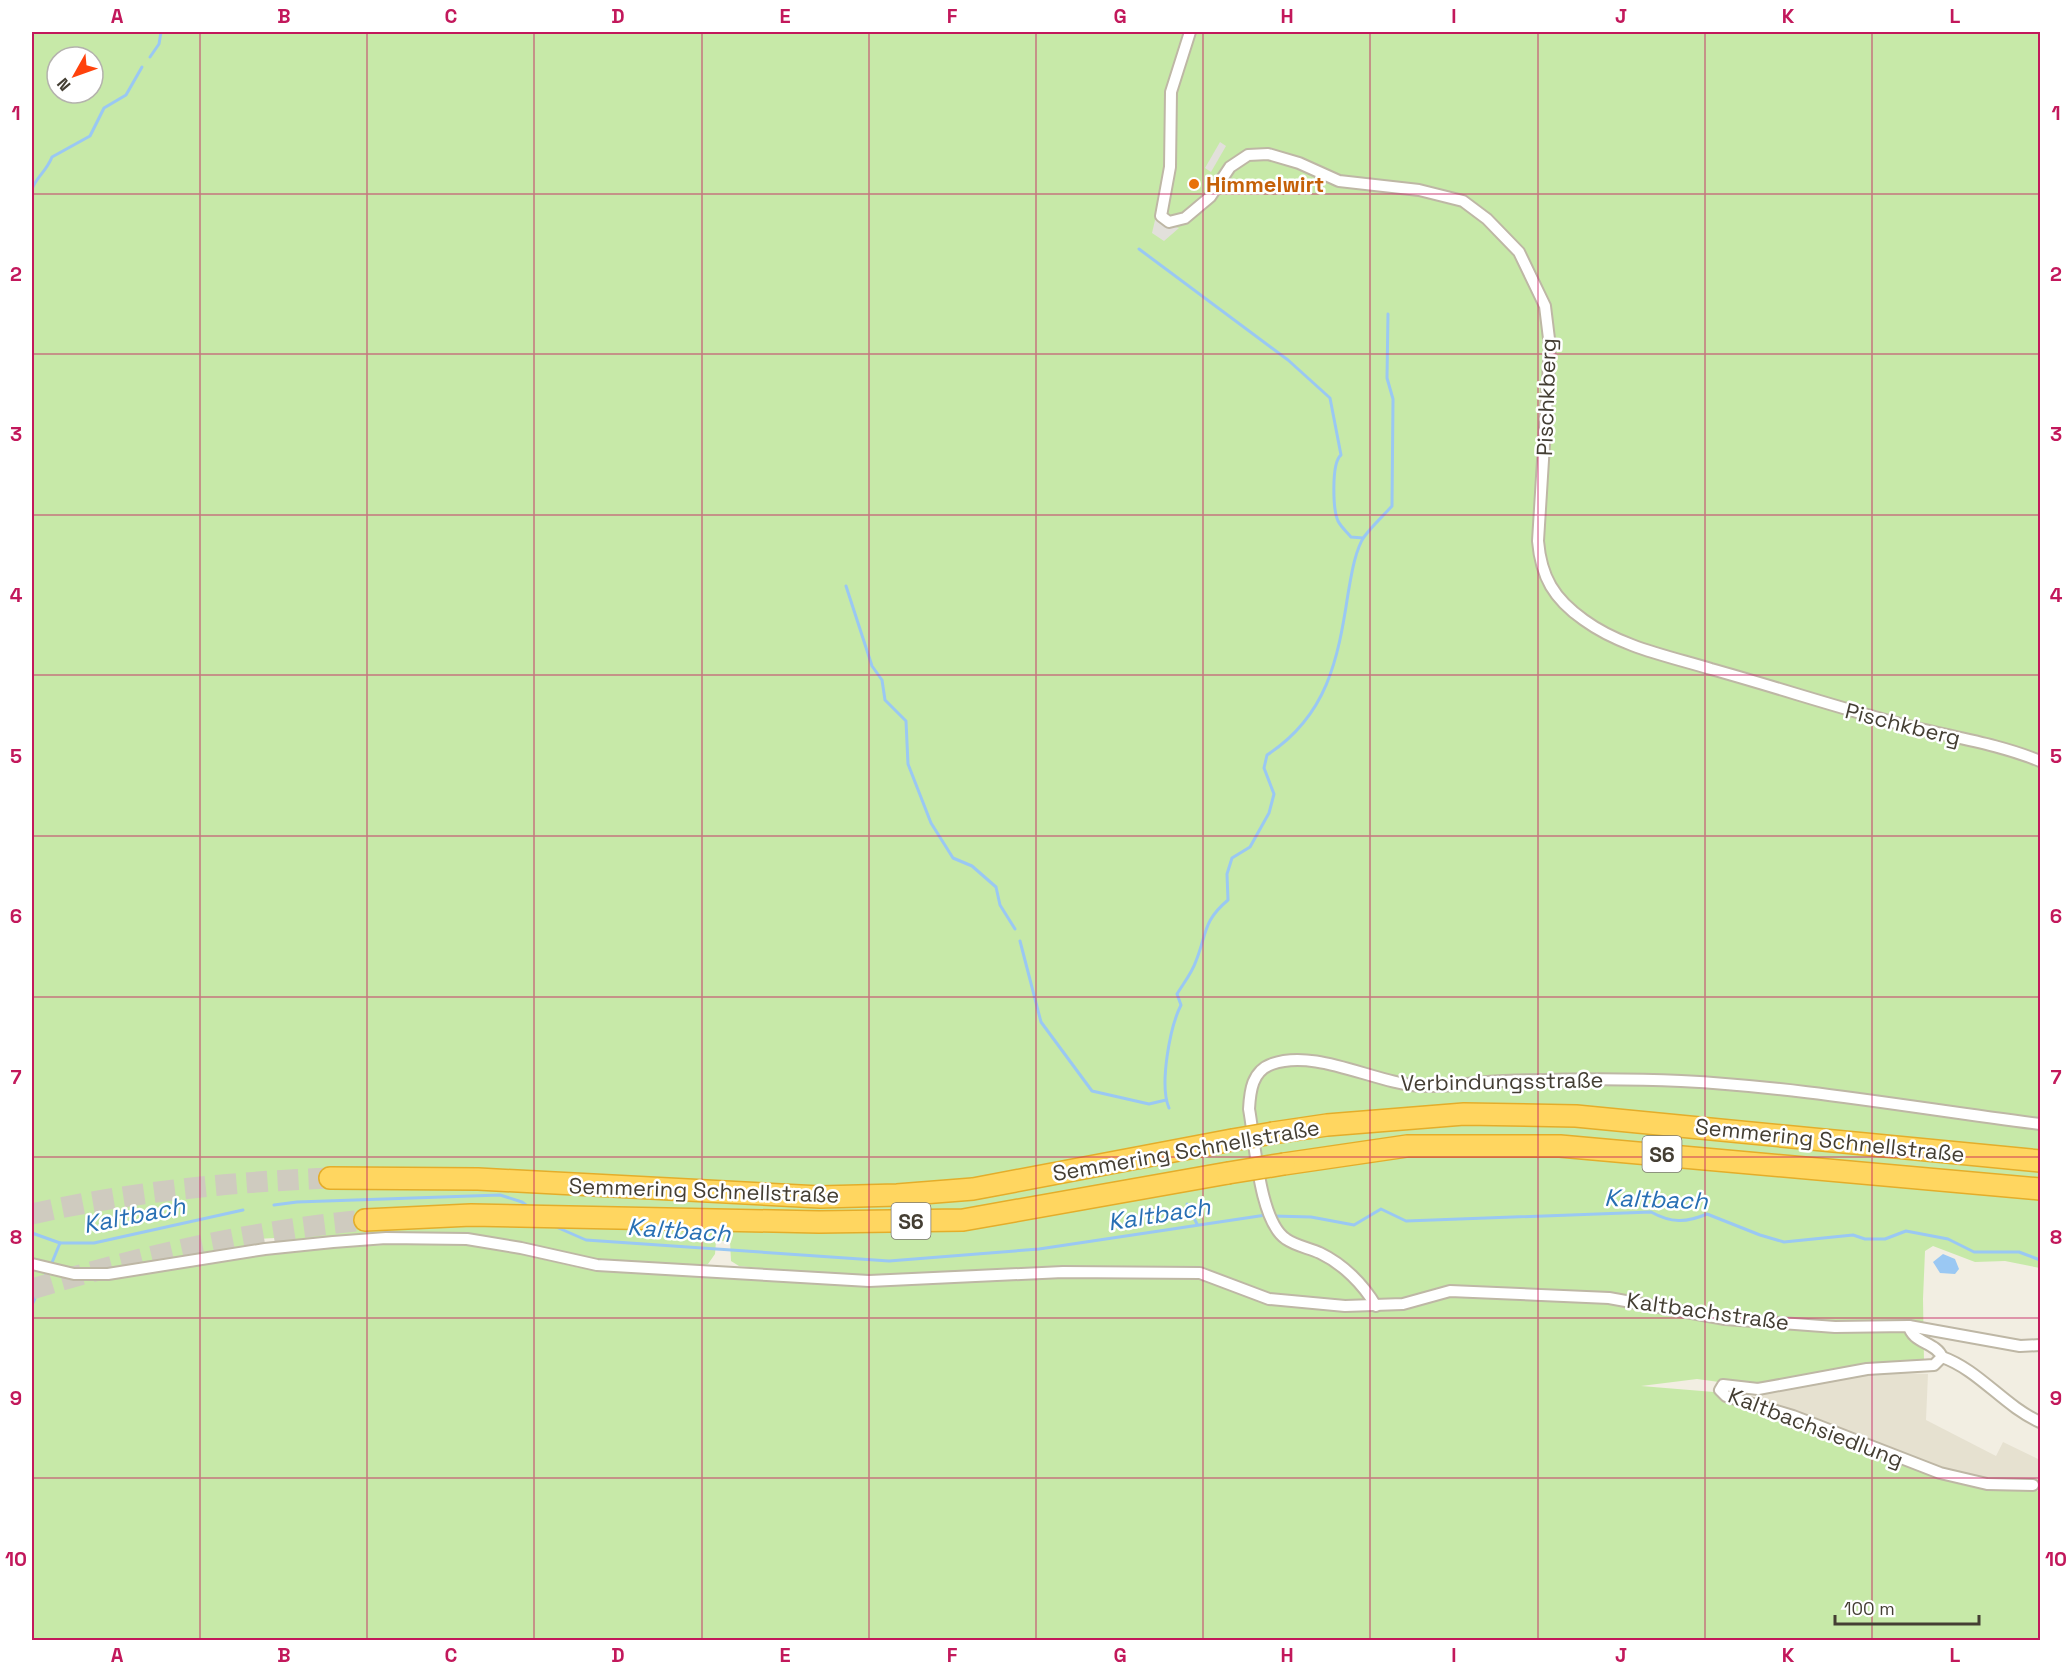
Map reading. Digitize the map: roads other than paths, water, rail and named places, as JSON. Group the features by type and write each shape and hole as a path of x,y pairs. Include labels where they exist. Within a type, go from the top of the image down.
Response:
{"highway":[{"name":"Semmering Schnellstraße","path":"330,1178 478,1179 820,1197 897,1195 973,1189 1232,1140 1327,1125 1464,1114 1576,1116 2040,1161"},
{"name":"Semmering Schnellstraße","path":"365,1220 515,1215 819,1222 963,1220 1228,1173 1407,1146 1560,1146 2040,1189"}],"street":[{"name":"Pischkberg","path":"1190,32 1171,92 1170,167 1161,216 1169,222 1185,218 1210,197 1230,167 1243,158 1248,155 1268,154 1299,163 1339,181 1419,190 1463,201 1487,219 1519,252 1545,306 1550,347 1539,541 1540,566 1562,602 1583,620 1606,634 1654,653 1897,723 1958,739 1991,743 2040,761"},
{"name":"Verbindungsstraße","path":"1376,1306 1366,1288 1348,1273 1321,1254 1285,1239 1274,1224 1265,1203 1249,1109 1250,1093 1256,1076 1261,1071 1284,1061 1310,1061 1387,1082 1423,1086 1568,1079 1680,1080 1772,1088 2040,1124"},
{"name":"Kaltbachstraße","path":"32,1264 74,1274 108,1274 265,1249 386,1238 434,1238 485,1241 597,1265 869,1281 912,1281 1063,1272 1200,1273 1269,1299 1346,1306 1403,1304 1450,1291 1609,1298 1725,1319 1835,1327 1908,1326 2020,1346 2040,1345"},
{"path":"1908,1326 1912,1335 1939,1352 1942,1357 1967,1370 2016,1411 2040,1422"},
{"name":"Kaltbachsiedlung","path":"1942,1357 1934,1365 1867,1369 1758,1389 1723,1385 1719,1389 1726,1396 1793,1416 1940,1473 1987,1484 2033,1485"}],"water":[{"path":"1943,1254 1955,1259 1959,1269 1955,1274 1940,1273 1933,1262"}],"waterway":[{"path":"150,57 159,44 161,32"},
{"path":"32,189 52,157 90,136 104,108 126,95 142,67"},
{"path":"1139,249 1288,360 1330,398 1341,455 1334,476 1336,515 1339,523 1351,537 1363,538"},
{"path":"1169,1108 1165,1085 1167,1056 1173,1027 1181,1005 1177,994 1190,974 1210,921 1228,900 1227,874 1232,858 1250,847 1269,813 1274,794 1264,768 1267,755 1304,723 1326,685 1340,642 1358,549 1367,533 1392,506 1393,399 1387,378 1388,314"},
{"path":"846,586 872,666 882,680 885,700 906,721 908,764 931,823 953,858 972,866 996,887 1000,905 1015,929"},
{"path":"1020,941 1041,1022 1092,1091 1149,1104 1166,1100"},
{"name":"Kaltbach","path":"274,1205 297,1202 500,1195 522,1202 530,1208"},
{"path":"1187,1204 1197,1224"},
{"name":"Kaltbach","path":"1273,1216 1311,1217 1354,1225 1381,1209 1406,1221 1651,1212 1665,1218 1679,1220 1707,1214 1784,1242 1853,1235 1865,1239 1885,1239 1906,1231 1948,1239 1974,1252 2019,1252 2040,1260"},
{"name":"Kaltbach","path":"32,1233 60,1243 94,1243 243,1210"},
{"name":"Kaltbach","path":"554,1226 586,1240 889,1261 1039,1249 1266,1215"},
{"path":"51,1265 60,1243"},
{"path":"32,1305 47,1272"}],"tunnel":[{"path":"32,1214 180,1189 330,1178"},
{"path":"32,1289 197,1246 280,1231 365,1220"}],"place":[{"name":"Himmelwirt","path":"1194,184"}]}
